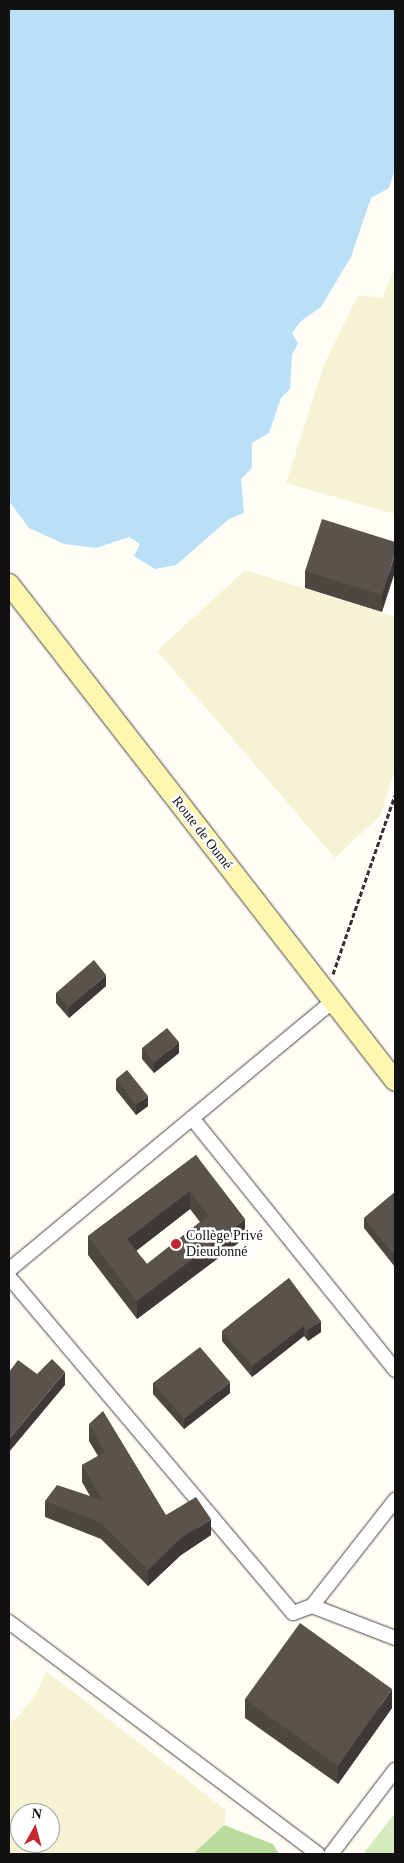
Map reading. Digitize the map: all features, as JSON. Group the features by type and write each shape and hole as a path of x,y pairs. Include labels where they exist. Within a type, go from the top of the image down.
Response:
{"main road":[{"name":"Route de Oumé","path":"9,584 395,1081"}],"street":[{"path":"9,1270 192,1118 330,996"},
{"path":"192,1118 395,1370"},
{"path":"9,1277 293,1613 312,1606 395,1500"},
{"path":"312,1606 395,1638"},
{"path":"9,1622 318,1854"},
{"path":"331,1854 395,1770"}],"path":[{"path":"330,996 395,795"}],"shaded area":[{"path":"395,268 395,514 286,483 324,365 358,295 382,298"},
{"path":"245,570 395,617 395,768 381,815 335,858 157,651"},
{"path":"46,1671 226,1810 224,1825 193,1854 9,1854 9,1722 16,1719 36,1694"}],"green space":[{"path":"395,1813 395,1854 363,1854"},
{"path":"224,1825 273,1844 279,1854 193,1854"}],"water":[{"path":"9,9 395,9 395,169 389,188 371,198 351,257 321,307 301,321 292,333 298,343 292,355 290,389 281,398 269,433 252,443 252,468 241,479 244,513 229,519 176,565 155,569 134,556 140,544 129,537 96,548 64,544 29,528 9,501"}],"building":[{"path":"322,519 395,542 395,554 382,595 305,571"},
{"path":"94,960 106,975 69,1007 56,993"},
{"path":"167,1028 179,1042 154,1063 142,1048"},
{"path":"127,1070 148,1096 136,1105 116,1079"},
{"path":"196,1155 245,1219 137,1301 88,1236","holes":["190,1191 209,1216 147,1264 127,1239"]},
{"path":"395,1192 395,1256 364,1218"},
{"path":"289,1278 321,1321 308,1330 304,1326 252,1366 222,1331"},
{"path":"200,1347 230,1382 184,1419 153,1383"},
{"path":"52,1359 65,1372 9,1439 9,1372 18,1360 37,1374"},
{"path":"103,1411 166,1515 196,1497 211,1519 181,1538 148,1570 101,1523 45,1501 57,1485 102,1500 82,1465 105,1452 89,1424"},
{"path":"300,1623 392,1689 338,1766 245,1699"}],"place":[{"name":"Collège Privé Dieudonné","path":"176,1244"}]}
